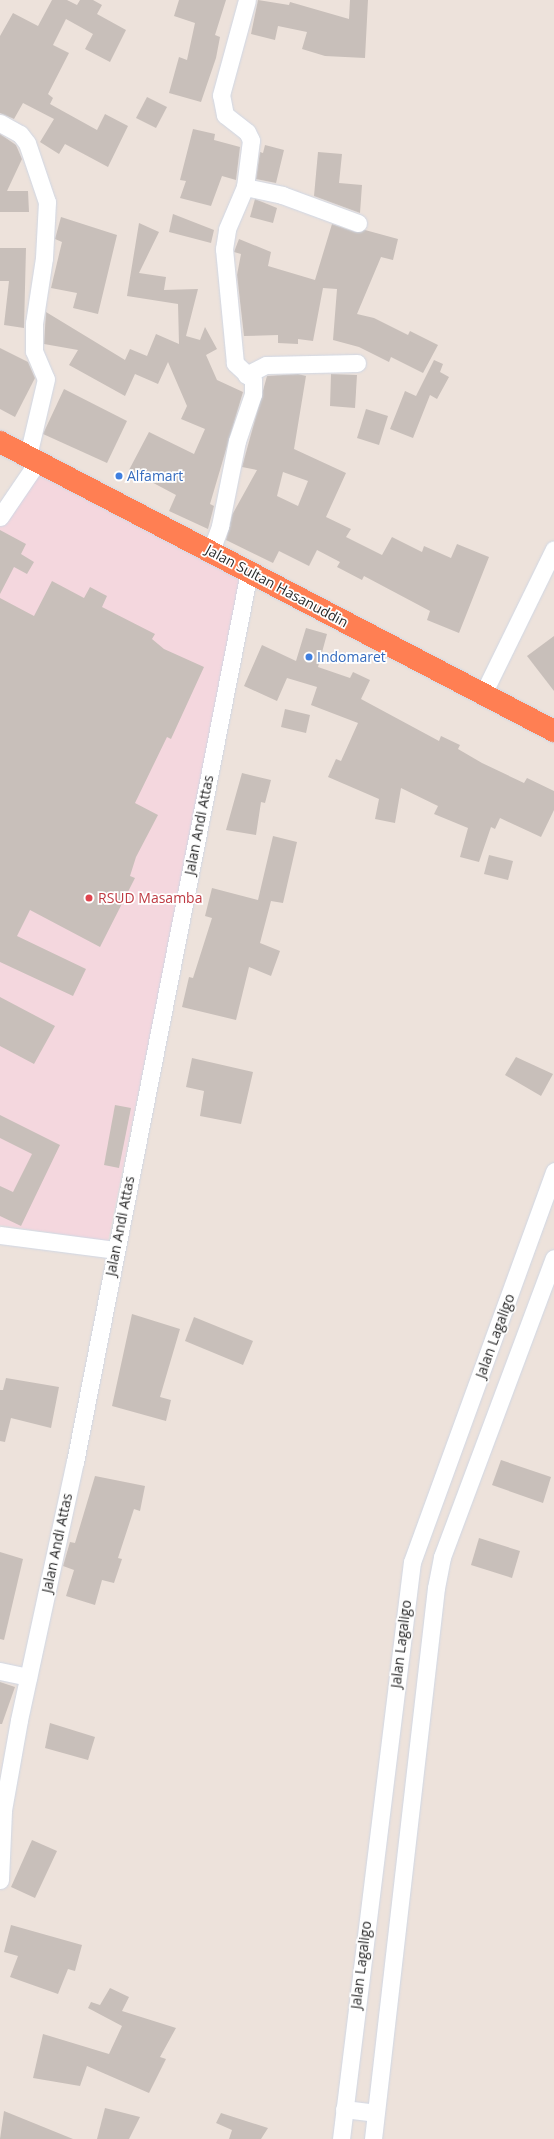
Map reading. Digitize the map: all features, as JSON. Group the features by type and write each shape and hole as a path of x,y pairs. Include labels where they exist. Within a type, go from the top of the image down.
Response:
{"highway":[{"name":"Jalan Sultan Hasanuddin","path":"0,442 554,731"}],"street":[{"path":"211,551 220,526 237,441 252,394 253,380 246,375 235,362 224,249 227,228 246,187 250,135 225,115 221,95 247,0"},
{"path":"0,123 20,134 27,143 47,202 44,258 34,323 34,351 46,379 33,458 0,517"},
{"path":"246,187 282,195 358,223"},
{"path":"246,375 266,365 357,363"},
{"path":"483,694 554,549"},
{"name":"Jalan Andi Attas","path":"0,1880 2,1810 116,1250 248,572"},
{"name":"Jalan Lagaligo","path":"341,2139 412,1562 554,1171"},
{"path":"0,1235 116,1250"},
{"name":"Jalan Lagaligo","path":"372,2139 436,1588 442,1557 554,1258"},
{"path":"0,1671 28,1677"},
{"path":"344,2109 375,2112"}],"shaded area":[{"name":"RSUD Masamba","path":"39,464 245,571 108,1241 0,1225 0,520"}],"building":[{"path":"52,0 67,0 77,5 80,0 93,0 102,5 97,14 126,30 110,62 85,49 93,34 66,19 53,45 69,53 48,94 53,98 50,104 97,130 105,114 128,126 108,167 65,144 59,154 40,142 54,119 23,103 14,119 0,113 0,36 13,13 38,26"},
{"path":"179,0 226,0 215,35 220,37 216,58 201,102 169,93 179,57 187,60 195,23 174,16"},
{"path":"258,0 289,5 290,2 349,19 350,0 368,0 365,58 325,56 302,49 307,32 278,26 275,40 251,34"},
{"path":"147,97 167,107 156,128 136,118"},
{"path":"193,129 215,134 214,140 240,147 236,180 222,176 211,206 180,198 186,181 180,180"},
{"path":"0,134 16,145 22,159 7,191 28,191 29,212 0,212"},
{"path":"265,145 284,150 276,183 256,179 260,152 263,153"},
{"path":"318,152 342,154 339,183 362,185 360,213 314,196"},
{"path":"255,199 277,208 273,223 250,217"},
{"path":"173,214 214,230 211,243 169,232"},
{"path":"61,217 117,235 98,314 73,308 77,293 51,288 62,242 55,239"},
{"path":"139,223 159,232 139,273 166,277 164,290 198,289 186,336 200,340 205,327 217,349 206,355 217,380 243,392 210,504 214,506 208,529 169,511 176,495 129,470 149,432 194,454 205,429 181,419 187,406 168,362 158,384 135,374 125,396 69,365 78,350 44,344 46,312 125,360 130,349 147,356 156,334 179,344 178,304 127,296"},
{"path":"332,224 355,232 365,230 398,239 393,260 381,257 357,314 374,318 408,335 410,331 438,345 423,373 391,357 389,362 359,347 333,340 337,289 323,288 313,341 298,339 298,344 278,343 278,335 244,336 237,275 241,254 234,252 239,239 271,252 268,266 315,280"},
{"path":"0,248 26,248 24,328 4,325 9,281 0,281"},
{"path":"0,348 28,362 35,378 15,417 0,409"},
{"path":"434,360 443,364 440,372 449,377 437,399 430,395 413,438 390,429 405,391 416,396"},
{"path":"298,374 306,376 294,449 346,473 326,517 351,529 346,537 382,555 392,537 422,552 424,546 451,558 457,544 489,557 459,633 427,620 430,611 364,576 362,580 337,567 340,562 317,550 309,566 279,551 273,563 226,540 232,515 257,470 242,467 267,376","holes":["283,472 308,481 298,506 277,496"]},
{"path":"331,374 357,375 355,408 330,406"},
{"path":"64,389 127,421 107,463 43,434"},
{"path":"366,409 388,416 379,445 357,438"},
{"path":"0,530 26,544 21,554 34,562 27,574 14,567 0,594"},
{"path":"52,581 84,598 90,587 107,596 102,607 155,634 152,639 164,649 204,667 171,739 167,737 135,803 158,815 136,857 130,876 135,878 100,947 30,910 17,936 86,969 73,996 0,962 0,598 34,616"},
{"path":"306,628 327,634 318,667 350,678 353,672 370,680 361,699 439,741 441,736 460,745 458,749 482,763 524,783 527,778 554,791 554,810 541,837 500,818 495,829 491,827 479,862 460,857 468,828 434,814 438,806 401,788 395,823 375,819 379,799 328,777 336,759 341,761 358,723 311,705 317,687 287,678 277,701 244,686 262,645 296,661"},
{"path":"554,636 554,691 527,656"},
{"path":"285,709 310,715 306,733 281,727"},
{"path":"242,773 271,780 265,803 261,802 256,835 226,830"},
{"path":"273,836 297,842 283,903 271,901 260,943 280,951 271,976 249,967 236,1020 182,1007 189,977 193,978 212,918 205,916 212,888 258,900"},
{"path":"489,855 513,861 508,880 484,874"},
{"path":"0,997 55,1026 34,1064 0,1046"},
{"path":"516,1057 553,1074 541,1096 505,1075"},
{"path":"192,1058 253,1072 241,1124 200,1116 204,1091 186,1087"},
{"path":"115,1105 131,1108 119,1168 104,1165"},
{"path":"0,1115 60,1145 21,1226 0,1216 0,1186 13,1192 32,1154 0,1138"},
{"path":"132,1314 180,1329 160,1397 171,1400 166,1421 112,1406"},
{"path":"194,1317 253,1341 243,1365 185,1341"},
{"path":"6,1378 59,1387 51,1428 11,1418 5,1442 0,1441 0,1390 3,1390"},
{"path":"501,1460 551,1477 543,1503 492,1485"},
{"path":"95,1476 145,1486 140,1511 134,1509 118,1558 122,1559 114,1583 102,1580 95,1605 66,1596 74,1570 63,1566 70,1542 75,1543"},
{"path":"479,1538 520,1551 512,1578 471,1565"},
{"path":"0,1552 23,1559 4,1640 0,1639"},
{"path":"0,1682 15,1687 2,1724 0,1724"},
{"path":"50,1723 95,1737 88,1760 45,1748"},
{"path":"32,1840 57,1851 35,1898 11,1887"},
{"path":"11,1925 82,1945 75,1971 68,1969 58,1994 10,1977 18,1956 4,1952"},
{"path":"110,1988 129,1997 122,2011 176,2028 160,2057 166,2059 149,2093 87,2066 80,2086 33,2078 43,2034 109,2054 122,2026 88,2008 91,2002 100,2005"},
{"path":"105,2108 140,2117 129,2139 97,2139"},
{"path":"4,2111 73,2139 0,2139"},
{"path":"221,2113 268,2128 261,2139 229,2139 232,2130 216,2123"}],"place":[{"name":"Alfamart","path":"119,476"},
{"name":"Indomaret","path":"309,657"},
{"name":"RSUD Masamba","path":"89,898"}]}
